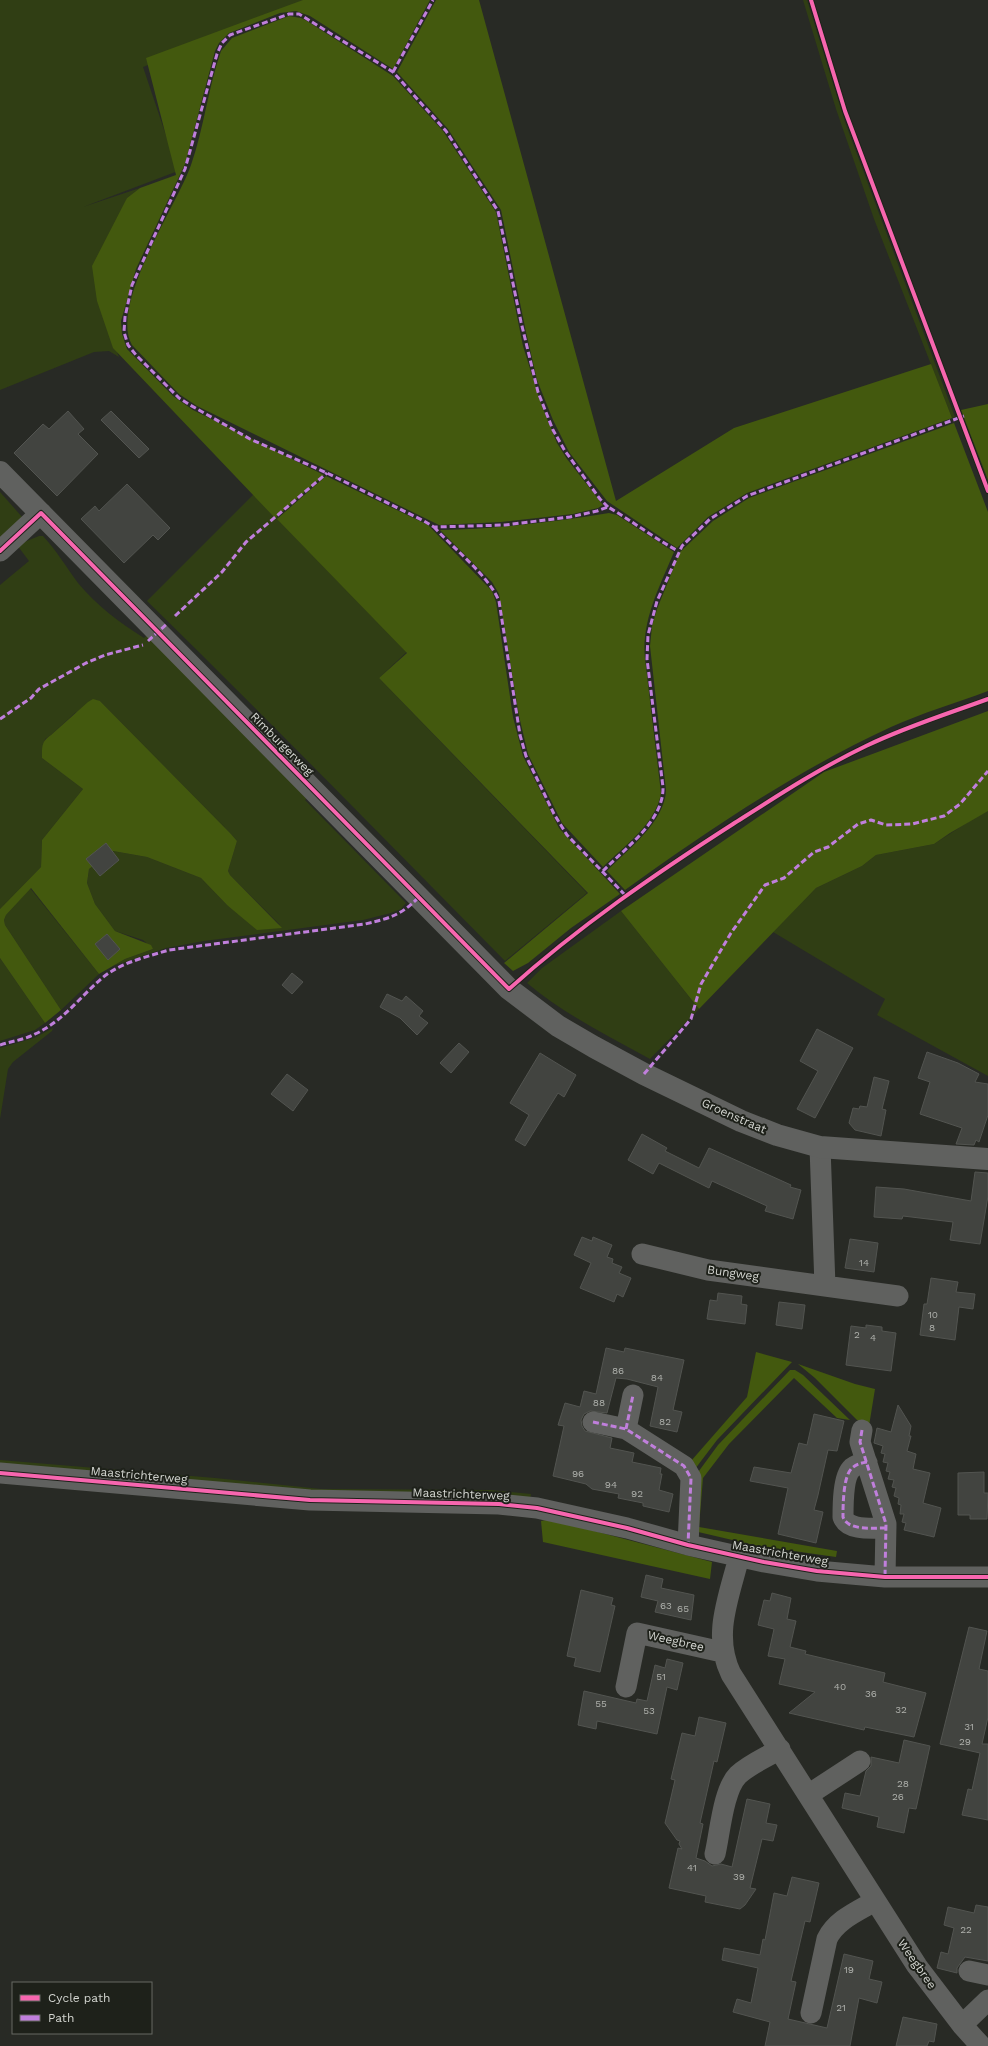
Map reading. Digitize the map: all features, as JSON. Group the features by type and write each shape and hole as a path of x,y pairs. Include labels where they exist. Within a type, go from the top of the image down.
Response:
{"street":[{"name":"Rimburgerweg","path":"0,472 509,989"},
{"path":"0,552 41,514"},
{"name":"Groenstraat","path":"509,989 558,1026 644,1074 741,1121 798,1142 820,1147 988,1159"},
{"path":"820,1147 825,1286"},
{"name":"Bungweg","path":"642,1254 708,1270 898,1296"},
{"path":"626,1429 632,1395"},
{"path":"593,1422 626,1429 684,1466 688,1471 691,1478 688,1545"},
{"path":"862,1430 860,1442 886,1528 885,1577"},
{"path":"867,1462 858,1464 851,1469 846,1478 843,1517 845,1522 851,1526 886,1528"},
{"name":"Maastrichterweg","path":"0,1472 310,1500 499,1504 537,1508 627,1528 739,1557 817,1571 885,1577 988,1577"},
{"name":"Weegbree","path":"739,1557 722,1632 722,1652 731,1674 917,1966 975,2044"},
{"name":"Weegbree","path":"626,1687 637,1633 722,1652"},
{"path":"715,1854 727,1794 732,1784 745,1770 780,1749"},
{"path":"808,1795 860,1761"},
{"path":"811,2013 827,1939 831,1930 875,1901"},
{"path":"962,2025 988,2000"}],"green space":[{"path":"0,0 312,0 143,67 178,171 83,207 140,188 127,198 97,300 119,357 109,351 94,352 0,390"},
{"path":"303,0 430,0 393,69 310,16 296,11 280,13 229,33 219,43 215,51 185,164 136,269 121,321 122,334 127,349 173,396 193,410 324,475 275,518 113,348 97,301 92,266 127,198 140,188 176,175 146,58"},
{"path":"436,0 479,0 616,501 734,428 931,364 952,418 747,493 708,517 677,548 607,501 569,452 553,420 537,380 501,210 448,129 397,72"},
{"path":"803,0 807,0 845,122 955,417 952,418 874,219 836,109"},
{"path":"289,16 301,18 307,21 393,76 443,131 496,212 523,346 541,404 557,443 567,459 603,505 598,508 573,514 501,522 439,525 197,406 179,394 132,345 127,328 129,306 147,256 191,165 221,51 232,38"},
{"path":"988,404 988,480 961,410"},
{"path":"954,423 988,512 988,691 891,727 821,762 721,823 625,890 607,871 635,844 652,824 664,802 666,790 650,646 652,626 657,609 680,552 713,521 749,498"},
{"path":"326,476 428,525 492,591 496,602 513,717 523,756 559,828 620,894 571,928 528,963 513,971 504,963 588,893 379,678 407,653 277,519"},
{"path":"0,492 23,518 0,540"},
{"path":"254,494 412,647 379,678 587,893 505,961 282,735 147,601"},
{"path":"609,513 617,515 674,552 653,604 646,631 645,645 645,659 661,793 653,815 646,824 629,843 603,867 562,823 528,754 519,716 499,594 492,582 440,530 525,524"},
{"path":"39,536 43,536 78,583 93,599 117,620 144,638 147,635 308,797 305,800 406,903 401,909 363,920 204,941 166,948 113,966 125,959 153,949 143,940 115,931 95,904 87,883 89,869 113,851 147,857 201,878 227,905 280,925 230,875 228,871 237,841 100,701 75,713 45,739 42,758 83,789 42,840 41,867 0,909 0,585 29,561 17,545"},
{"path":"93,699 100,701 237,841 228,871 230,875 282,928 257,930 227,905 201,878 147,857 113,851 89,869 87,883 95,904 115,931 151,945 153,949 125,959 99,974 31,888 6,915 4,920 5,925 61,1010 45,1023 0,958 0,909 41,867 42,840 83,789 42,758 42,748 44,742"},
{"path":"988,711 988,811 934,844 876,855 862,866 816,888 699,1009 621,911 824,772"},
{"path":"985,811 988,811 988,1076 877,1015 885,999 773,932 816,888 862,866 876,855 934,844"},
{"path":"30,888 99,974 61,1010 5,925 4,920 6,915"},
{"path":"621,911 699,1009 650,1059 571,1015 527,983 542,968"},
{"path":"0,958 45,1023 35,1030 0,1041"},
{"path":"53,1028 52,1031 13,1062 8,1069 0,1119 0,1048 34,1038"},
{"path":"756,1352 792,1362 717,1440 695,1469 691,1461 747,1397"},
{"path":"798,1364 855,1384 875,1389 869,1426 857,1420 815,1378"},
{"path":"790,1370 795,1370 803,1375 850,1420 837,1418 794,1378 729,1444 703,1478 699,1527 837,1551 836,1557 758,1546 694,1531 696,1475 718,1445"},
{"path":"0,1460 215,1478 321,1489 490,1490 531,1494 530,1500 305,1491 0,1466"},
{"path":"546,1520 579,1527 712,1562 710,1579 543,1542 541,1521"}],"building":[{"path":"68,411 84,429 78,434 98,454 57,496 14,453 43,424 49,429"},
{"path":"111,411 149,449 139,458 101,420"},
{"path":"127,484 170,528 158,540 153,535 124,563 81,519 95,506 99,511"},
{"path":"106,843 119,860 100,876 86,859"},
{"path":"107,934 120,949 108,960 95,944"},
{"path":"292,973 303,982 292,994 282,985"},
{"path":"387,994 402,1001 406,996 423,1011 419,1016 428,1023 417,1035 400,1018 380,1007"},
{"path":"817,1029 853,1048 815,1118 797,1109 818,1071 800,1061"},
{"path":"459,1043 469,1052 451,1073 440,1063"},
{"path":"927,1052 958,1063 979,1074 975,1082 988,1084 988,1115 979,1142 976,1140 974,1145 956,1144 962,1128 920,1114 930,1082 918,1078"},
{"path":"540,1053 576,1075 564,1097 558,1093 525,1146 515,1140 529,1115 510,1103"},
{"path":"287,1074 308,1090 293,1111 271,1094"},
{"path":"874,1077 889,1081 882,1109 886,1110 881,1136 855,1130 849,1123 853,1108 859,1109 860,1106 867,1107"},
{"path":"642,1134 667,1148 665,1151 699,1168 709,1148 791,1185 790,1187 801,1190 793,1219 765,1211 767,1206 712,1181 709,1188 659,1163 653,1174 628,1160"},
{"path":"975,1172 988,1173 988,1196 980,1244 950,1240 953,1222 903,1216 902,1219 874,1217 876,1187 904,1189 971,1201"},
{"path":"582,1237 592,1241 593,1237 612,1245 607,1257 613,1259 612,1263 622,1267 619,1273 631,1278 623,1297 617,1294 614,1302 580,1288 591,1263 574,1255"},
{"path":"850,1239 878,1243 874,1272 845,1268"},
{"path":"931,1278 958,1282 956,1292 975,1294 973,1309 959,1307 955,1340 920,1335 924,1304 927,1304"},
{"path":"718,1293 742,1296 741,1304 747,1305 745,1324 707,1319 710,1300 717,1301"},
{"path":"779,1302 805,1305 802,1329 776,1325"},
{"path":"866,1325 882,1327 882,1331 896,1333 891,1371 846,1365 851,1326 866,1328"},
{"path":"606,1348 624,1352 625,1348 684,1360 673,1410 682,1412 677,1432 650,1426 658,1387 627,1379 616,1378 607,1413 590,1411 584,1414 581,1420 585,1431 612,1438 610,1448 634,1453 632,1462 661,1468 660,1474 662,1474 659,1490 673,1494 669,1512 643,1506 643,1503 618,1498 619,1494 592,1489 586,1484 553,1476 564,1426 558,1425 565,1403 580,1407 584,1391 596,1394"},
{"path":"898,1405 911,1426 909,1436 911,1436 907,1451 916,1454 913,1469 930,1473 923,1503 941,1508 934,1537 904,1530 906,1523 902,1522 904,1514 900,1514 901,1505 898,1504 899,1498 894,1496 896,1488 892,1487 894,1480 888,1479 890,1472 886,1471 888,1463 883,1462 885,1454 881,1453 883,1446 874,1443 877,1428 891,1432"},
{"path":"814,1414 844,1421 837,1451 828,1450 814,1510 823,1512 816,1543 778,1534 788,1488 750,1481 754,1467 791,1473 799,1443 807,1445"},
{"path":"984,1472 984,1493 988,1493 987,1519 970,1519 970,1515 958,1515 958,1473"},
{"path":"646,1575 663,1579 661,1588 694,1595 691,1620 655,1612 658,1601 641,1597"},
{"path":"581,1590 613,1598 611,1605 615,1606 600,1672 574,1666 576,1658 567,1656"},
{"path":"772,1593 791,1598 787,1619 796,1621 790,1647 806,1651 805,1654 885,1673 883,1682 926,1693 914,1737 865,1727 864,1730 789,1713 815,1692 779,1684 785,1659 768,1656 774,1629 758,1625 764,1600 770,1601"},
{"path":"969,1627 987,1631 979,1669 988,1671 988,1717 982,1744 988,1744 988,1820 962,1815 968,1789 972,1790 980,1753 940,1744"},
{"path":"667,1659 683,1663 677,1690 667,1687 657,1734 597,1721 596,1729 578,1725 584,1691 636,1703 637,1699 647,1701 655,1665 665,1668"},
{"path":"699,1717 726,1723 717,1762 714,1761 700,1823 703,1824 696,1858 705,1861 712,1866 721,1864 732,1867 747,1799 770,1804 766,1823 777,1825 773,1841 762,1839 750,1888 756,1889 745,1905 740,1909 705,1902 706,1896 669,1888 678,1848 682,1849 679,1844 680,1841 677,1840 665,1823 675,1780 671,1779 682,1733 695,1736"},
{"path":"904,1740 930,1746 916,1809 909,1808 904,1833 877,1827 879,1817 842,1808 845,1793 860,1796 866,1771 871,1766 871,1757 899,1763"},
{"path":"792,1877 819,1883 810,1922 805,1921 791,1981 796,1982 788,2019 827,2028 844,1954 873,1961 869,1979 882,1982 877,2003 859,1998 850,2046 765,2046 770,2022 733,2012 737,1999 751,2003 758,1968 722,1960 724,1948 760,1955 763,1939 765,1940 774,1893 787,1896"},
{"path":"976,1905 988,1907 988,1961 965,1957 957,1968 957,1973 937,1968 941,1952 948,1954 954,1928 944,1925 948,1907 974,1913"},
{"path":"903,2017 937,2024 934,2042 929,2041 927,2046 896,2046"}],"marked path":[{"path":"393,72 433,0"},
{"path":"608,507 600,499 565,451 553,430 538,392 521,322 498,211 446,131 393,72 299,14 289,14 230,35 222,43 217,54 185,169 132,285 125,317 124,332 128,345 136,355 179,398 190,405 250,439 327,473 434,527 505,525 570,517 608,507 678,551"},
{"path":"603,871 642,833 657,811 662,799 663,787 647,659 648,635 657,601 682,546 710,519 747,496 964,416"},
{"path":"175,616 222,572 246,542 327,473"},
{"path":"434,527 479,572 499,601 520,735 526,756 554,814 567,835 626,896"},
{"path":"148,641 168,623"},
{"path":"0,719 31,698 39,689 86,663 105,655 143,645"},
{"path":"644,1074 691,1019 701,984 731,933 765,885 784,878 814,852 828,847 858,824 871,820 886,825 912,824 944,816 960,804 988,771"},
{"path":"0,1045 27,1038 45,1029 70,1009 108,973 133,961 169,950 365,924 395,915 407,908 419,897"},
{"path":"626,1429 633,1395"},
{"path":"593,1422 626,1429 684,1466 691,1478 688,1545"},
{"path":"862,1430 860,1442 886,1524 885,1577"},
{"path":"867,1462 861,1463 852,1468 849,1472 844,1491 843,1517 850,1525 855,1527 886,1528"}],"cycle path":[{"path":"811,0 845,111 988,491"},
{"path":"0,551 41,513 509,989 562,944 646,882 704,843 799,783 881,739 988,699"},
{"path":"0,1473 310,1500 499,1504 537,1508 627,1528 688,1545 764,1562 817,1571 885,1577 988,1577"}]}
